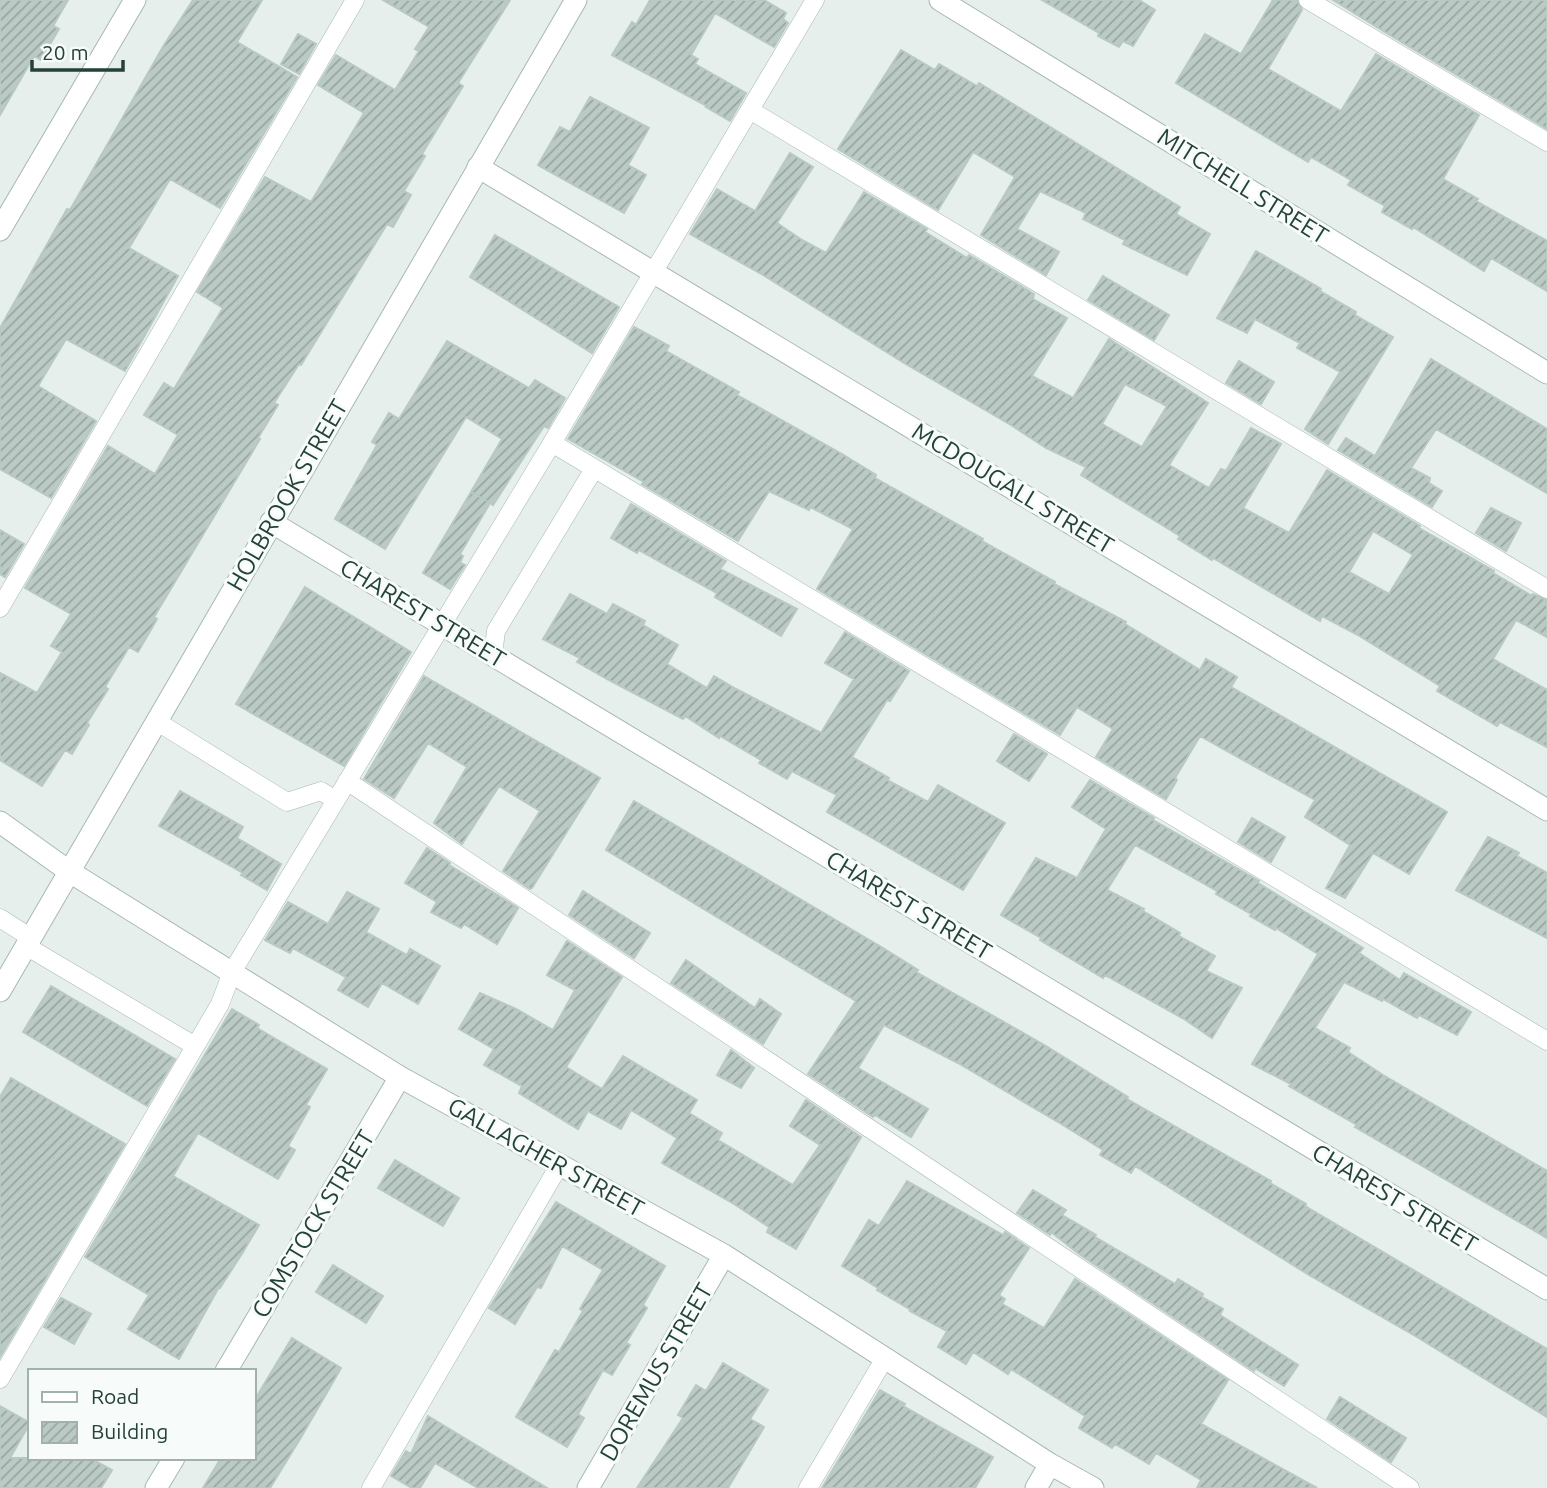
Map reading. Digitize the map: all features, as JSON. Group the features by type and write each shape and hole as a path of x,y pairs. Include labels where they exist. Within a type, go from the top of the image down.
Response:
{"street":[{"path":"0,230 135,0"},
{"name":"HOLBROOK STREET","path":"0,991 576,0"},
{"name":"MITCHELL STREET","path":"940,0 1547,373"},
{"name":"MCDOUGALL STREET","path":"478,167 1547,810"},
{"name":"CHAREST STREET","path":"271,522 1547,1289"},
{"name":"GALLAGHER STREET","path":"2,827 400,1077 724,1255 1050,1464 1093,1488"},
{"name":"COMSTOCK STREET","path":"227,1369 400,1077"},
{"name":"DOREMUS STREET","path":"588,1488 724,1255"},
{"path":"156,1488 173,1460"},
{"path":"1036,1488 1050,1464"}],"lane":[{"path":"0,608 355,0"},
{"path":"0,1379 220,1004 232,972 552,443 815,0"},
{"path":"1308,0 1547,142"},
{"path":"750,110 1547,589"},
{"path":"552,443 1547,1041"},
{"path":"493,655 496,631 594,469"},
{"path":"156,721 287,802 321,792 335,800"},
{"path":"347,781 1410,1488"},
{"path":"0,918 29,942 195,1046"},
{"path":"371,1488 559,1164"},
{"path":"808,1488 885,1358"}],"building":[{"path":"0,0 68,0 53,26 59,29 41,60 34,56 0,115"},
{"path":"193,0 262,0 237,42 297,77 220,208 170,179 129,248 178,276 125,371 66,339 38,386 96,421 51,498 0,469 0,328 67,209 70,210 164,45"},
{"path":"383,0 510,0 458,83 463,86 422,154 425,156 404,191 411,195 393,227 387,224 301,365 299,364 274,403 278,405 258,438 260,439 154,617 157,619 138,652 129,647 105,687 108,689 72,754 65,750 42,786 0,760 0,673 37,693 62,652 51,646 71,614 25,588 108,446 155,474 178,435 144,415 164,383 174,389 223,308 197,292 265,177 311,202 364,113 318,85 336,55 395,90 419,51 415,49 429,27"},
{"path":"650,0 764,0 786,13 783,19 788,23 774,47 715,13 691,55 698,59 695,64 746,93 730,121 612,55 632,22 636,25"},
{"path":"1042,0 1139,0 1155,10 1133,46 1123,41 1119,47"},
{"path":"1273,0 1297,0 1302,10 1268,69 1341,111 1376,54 1479,115 1443,179 1547,241 1547,291 1491,258 1484,271 1413,227 1412,229 1382,212 1385,206 1348,185 1351,180 1311,157 1308,162 1176,83 1205,34 1241,54"},
{"path":"1333,0 1547,0 1547,129 1388,34"},
{"path":"298,34 316,44 299,74 281,64"},
{"path":"901,50 935,70 939,64 977,86 979,83 1180,207 1176,214 1210,234 1187,275 1123,244 1125,240 1083,219 1086,213 1040,191 1017,229 1059,252 1046,275 981,235 1015,177 973,152 938,210 838,149"},
{"path":"590,97 649,128 628,165 646,175 624,213 538,165 560,127 570,132"},
{"path":"790,153 813,167 777,223 802,240 826,253 864,192 927,229 925,232 967,258 969,255 1034,294 1033,299 1067,318 1032,376 1073,398 1109,339 1208,403 1169,465 1209,488 1221,469 1226,471 1251,428 1281,444 1243,508 1289,533 1327,470 1494,571 1493,573 1532,596 1533,594 1547,600 1547,637 1516,620 1493,659 1547,690 1547,747 1500,722 1497,726 1437,691 1440,686 1358,635 1322,616 1320,621 1213,558 1212,560 1178,539 1180,536 1081,475 1086,467 1046,448 763,275 690,234 717,189 755,211","holes":["1125,384 1167,406 1142,447 1102,424","1373,531 1413,555 1389,594 1349,572"]},
{"path":"495,235 619,307 592,353 470,277"},
{"path":"1256,251 1321,289 1320,291 1356,312 1355,315 1393,337 1328,444 1305,429 1340,372 1297,348 1300,343 1255,319 1247,333 1217,318"},
{"path":"1103,276 1169,315 1154,340 1088,300"},
{"path":"634,327 669,346 666,351 739,392 737,395 842,454 876,475 875,478 983,539 982,541 1055,582 1054,584 1126,622 1125,624 1200,670 1206,659 1237,677 1231,687 1447,812 1409,874 1373,853 1345,898 1326,888 1350,845 1305,817 1315,800 1200,736 1166,799 1096,757 1113,729 1077,707 1060,735 817,589 853,529 810,507 809,510 769,491 738,541 642,484 644,482 568,439"},
{"path":"447,341 529,388 535,380 565,398 548,428 544,426 493,505 490,503 460,554 463,556 460,563 465,565 450,589 423,573 502,439 466,417 385,549 335,519 377,445 372,442 389,413 399,419"},
{"path":"1431,359 1547,429 1547,493 1436,429 1411,468 1430,478 1429,483 1442,491 1432,507 1338,450 1346,438 1375,456"},
{"path":"1239,361 1274,382 1261,404 1226,383"},
{"path":"631,504 726,561 720,569 797,609 781,636 715,597 717,593 639,550 637,553 611,538"},
{"path":"1491,508 1521,523 1506,551 1476,533"},
{"path":"0,530 24,544 5,577 0,574"},
{"path":"305,587 411,652 344,766 236,704"},
{"path":"570,594 607,614 613,604 645,621 643,625 678,645 667,664 707,688 714,676 821,733 854,679 825,663 845,632 909,671 890,701 887,700 852,757 928,802 938,785 1005,823 963,890 827,812 837,795 792,771 787,779 720,736 719,738 685,716 683,719 609,680 577,662 580,658 543,639"},
{"path":"424,676 600,778 532,888 503,871 540,811 499,786 462,844 434,823 467,767 428,743 394,798 364,779"},
{"path":"1014,734 1047,754 1029,781 997,761"},
{"path":"1090,780 1259,881 1258,883 1363,948 1359,953 1400,980 1404,973 1471,1012 1457,1035 1344,982 1315,1028 1350,1048 1348,1052 1383,1075 1547,1171 1547,1238 1355,1127 1357,1125 1289,1086 1291,1084 1252,1064 1318,954 1276,928 1275,930 1250,916 1251,914 1216,894 1217,891 1135,845 1107,890 1144,909 1143,911 1180,933 1179,936 1215,956 1206,971 1242,988 1212,1038 1184,1019 1105,975 1103,978 1001,915 1036,858 1077,878 1106,829 1072,807"},
{"path":"180,791 243,827 237,838 281,864 267,890 241,875 243,873 159,826"},
{"path":"634,801 883,948 918,970 916,972 1046,1046 1128,1097 1127,1099 1271,1181 1270,1183 1306,1204 1305,1206 1547,1349 1547,1417 1309,1275 1135,1166 1131,1173 1100,1155 1103,1150 1063,1125 958,1063 884,1025 858,1068 928,1109 911,1137 875,1115 873,1117 808,1074 856,1001 606,850"},
{"path":"1252,818 1285,837 1271,862 1238,842"},
{"path":"1488,837 1519,853 1517,856 1547,873 1547,938 1456,890"},
{"path":"427,848 518,908 497,944 464,924 461,928 431,912 437,902 405,883"},
{"path":"583,891 650,933 634,958 569,915"},
{"path":"347,892 379,909 366,932 407,955 410,949 440,966 418,1004 382,983 368,1007 338,990 346,977 293,948 290,953 265,940 288,902 328,924"},
{"path":"567,941 622,977 566,1067 602,1089 623,1056 697,1100 689,1113 722,1133 718,1140 793,1185 820,1145 790,1126 806,1100 861,1137 796,1249 767,1232 769,1227 734,1204 662,1163 677,1138 631,1110 621,1129 588,1111 578,1129 519,1093 522,1086 484,1065 494,1049 459,1029 480,993 553,1030 575,990 547,975"},
{"path":"686,960 755,1008 760,999 781,1014 763,1044 671,983"},
{"path":"51,986 175,1059 147,1106 23,1032"},
{"path":"232,1009 259,1025 257,1028 327,1069 306,1105 310,1107 288,1146 295,1150 278,1179 198,1133 173,1176 259,1225 219,1287 179,1359 128,1329 149,1295 85,1257"},
{"path":"731,1050 754,1068 741,1088 717,1075"},
{"path":"11,1078 125,1144 0,1357 0,1097"},
{"path":"395,1160 459,1198 443,1226 378,1188"},
{"path":"907,1181 1003,1235 1005,1232 1029,1248 999,1295 1005,1299 1002,1304 1044,1328 1075,1279 1228,1380 1201,1424 1317,1488 1197,1488 1201,1480 1156,1453 1149,1464 1115,1444 1112,1448 1079,1428 1085,1416 1011,1369 1008,1374 973,1352 966,1364 938,1347 947,1331 910,1311 842,1266 869,1220 879,1226"},
{"path":"1033,1190 1066,1210 1062,1215 1096,1235 1095,1237 1175,1284 1178,1279 1203,1294 1202,1297 1223,1309 1220,1315 1298,1365 1284,1386 1255,1368 1254,1371 1079,1254 1051,1232 1050,1235 1017,1213"},
{"path":"556,1202 665,1266 643,1305 647,1308 626,1343 630,1345 612,1375 603,1370 578,1414 584,1418 567,1447 516,1417 555,1350 559,1352 603,1270 562,1246 541,1288 537,1287 515,1324 489,1308"},
{"path":"333,1265 383,1296 366,1323 316,1292"},
{"path":"61,1298 91,1314 74,1344 44,1327"},
{"path":"292,1338 341,1368 270,1488 203,1488 220,1460 256,1460 256,1398"},
{"path":"723,1363 768,1390 750,1419 764,1427 728,1488 637,1488 683,1418 678,1415 696,1385 706,1391"},
{"path":"880,1390 993,1457 975,1488 822,1488"},
{"path":"1340,1397 1406,1438 1391,1462 1327,1419"},
{"path":"0,1406 28,1422 10,1458 94,1460 112,1470 101,1488 0,1488"},
{"path":"428,1416 547,1488 478,1488 435,1463 420,1488 412,1488 391,1476 406,1451 411,1454"}]}
